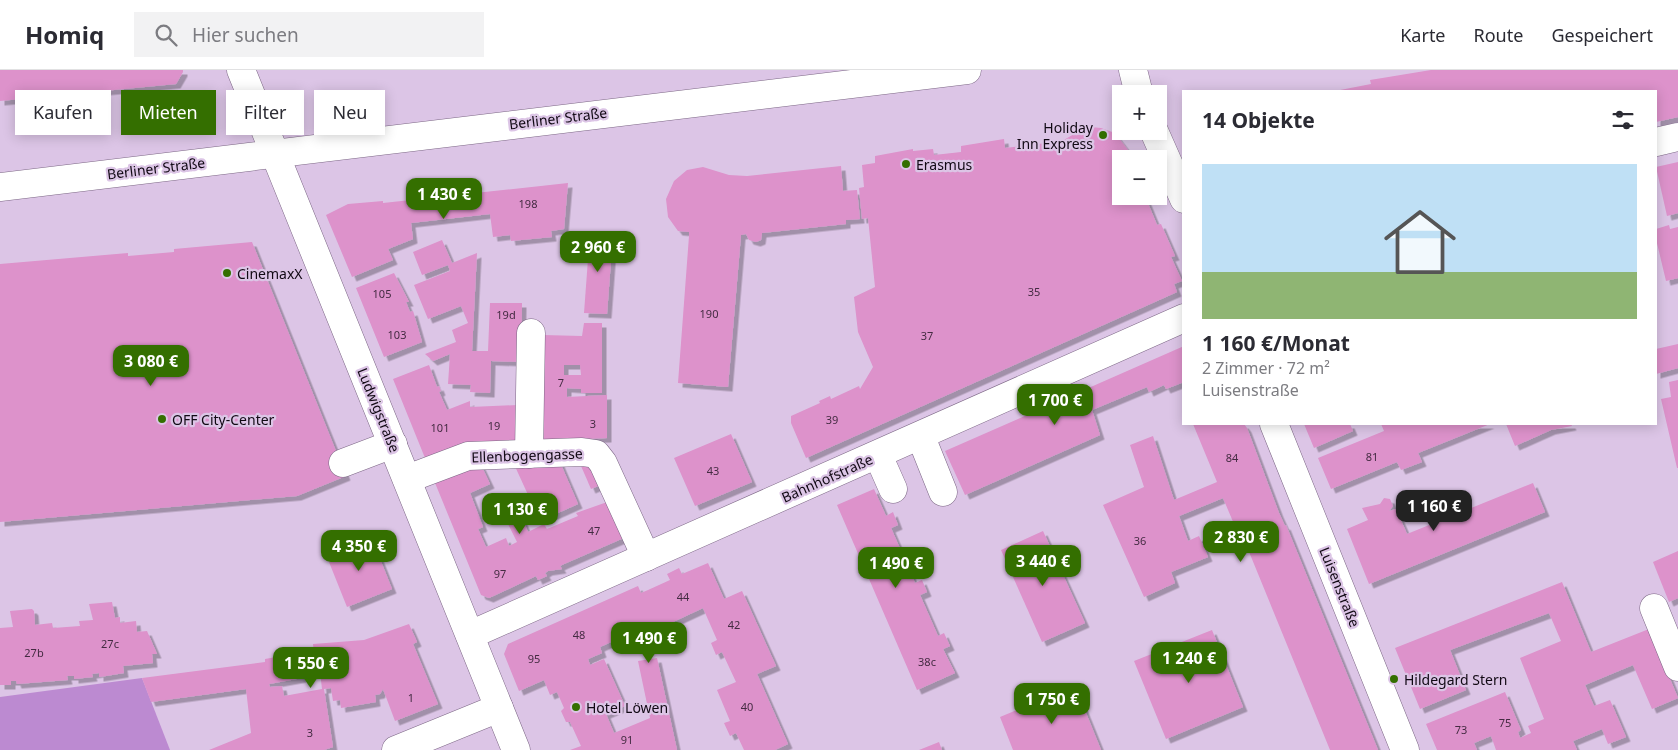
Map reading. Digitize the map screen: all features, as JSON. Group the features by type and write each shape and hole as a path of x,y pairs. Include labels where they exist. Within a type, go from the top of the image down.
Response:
{"street":[{"name":"Ludwigstraße","path":"241,70 516,750"},
{"name":"Berliner Straße","path":"0,187 967,70"},
{"path":"1133,70 1137,85"},
{"path":"1657,142 1678,137"},
{"path":"1158,140 1182,194"},
{"name":"Bahnhofstraße","path":"470,635 921,437 1182,319"},
{"path":"529,454 531,333"},
{"name":"Luisenstraße","path":"1274,425 1406,750"},
{"path":"921,437 943,492"},
{"path":"343,463 393,444"},
{"name":"Ellenbogengasse","path":"407,479 468,456 582,452 596,454 603,462 646,558"},
{"path":"878,455 893,489"},
{"path":"1654,608 1678,667"},
{"path":"396,750 499,708"}],"shaded area":[{"path":"142,678 170,750 0,750 0,697"}],"building":[{"path":"0,70 183,70 176,84 111,90 15,90 15,100 0,101"},
{"path":"1431,70 1678,70 1678,117 1657,122 1657,90 1340,90 1371,84 1370,80"},
{"path":"1091,127 1112,132 1112,140 1120,140 1128,150 1112,150 1112,205 1149,205 1157,225 1161,224 1175,256 1171,257 1182,281 1174,284 1177,292 806,458 791,423 791,416 820,403 819,401 830,396 831,399 859,386 860,389 873,367 858,332 854,297 875,287 868,218 862,219 859,188 864,187 862,165 875,163 875,156 913,149 913,151 933,149 934,155 961,152 961,146 1004,139 1005,148 1062,141 1081,130"},
{"path":"1678,162 1678,213 1667,216 1657,167"},
{"path":"841,166 843,191 857,190 860,219 846,220 846,224 762,233 761,240 756,242 749,240 746,234 741,235 728,387 678,383 689,232 678,231 668,217 666,199 674,181 687,170 703,167 729,175 747,176"},
{"path":"568,183 564,229 551,231 552,237 511,241 510,235 493,237 490,214 411,223 413,239 388,249 393,260 352,277 326,215 348,204 383,201 383,203"},
{"path":"1669,225 1670,229 1678,227 1678,278 1666,281 1657,243 1657,229"},
{"path":"590,232 613,234 607,314 584,313"},
{"path":"442,240 452,263 477,253 472,351 488,351 490,303 522,303 521,362 491,361 490,393 470,392 471,385 448,384 450,354 433,361 425,354 456,342 452,330 468,323 461,306 428,319 414,285 450,271 448,265 422,275 413,252"},
{"name":"OFF City-Center","path":"252,242 346,476 297,496 0,522 0,264 128,253 128,256 174,252 174,249"},
{"path":"394,273 409,302 406,302 410,312 413,311 422,342 384,357 356,288"},
{"path":"584,323 602,323 602,393 581,393 581,389 567,388 567,397 607,395 607,438 538,441 543,335 582,336","holes":["564,365 580,365 581,375 564,375"]},
{"path":"1678,344 1678,368 1657,374 1657,349"},
{"path":"1182,347 1182,383 1166,389 1164,385 1149,392 1147,387 1092,410 1100,435 965,495 945,451"},
{"path":"429,365 447,410 470,401 470,407 518,405 520,442 425,458 393,379"},
{"path":"1678,380 1677,468 1661,399 1671,397 1669,382"},
{"path":"1193,425 1245,425 1279,513 1286,525 1378,750 1330,750 1245,542 1242,543 1223,498 1179,516 1188,541 1199,536 1208,557 1171,572 1175,583 1144,597 1103,505 1144,487 1130,445 1153,436 1174,500 1217,482"},
{"path":"1304,425 1350,425 1353,431 1314,448"},
{"path":"1381,425 1488,425 1418,453 1422,462 1401,470 1397,462 1331,489 1318,458 1384,431"},
{"path":"1506,425 1572,426 1551,430 1515,446"},
{"path":"731,434 752,482 695,506 674,458"},
{"path":"578,459 584,459 603,484 591,489"},
{"path":"559,460 578,504 540,521 513,462"},
{"path":"480,463 490,484 470,493 483,527 478,529 486,547 506,538 509,546 517,542 496,500 511,493 528,532 544,524 547,529 578,516 576,513 610,501 626,537 560,566 562,569 548,571 545,573 547,576 538,580 536,576 489,598 481,595 433,478"},
{"path":"1533,483 1545,512 1369,584 1347,529 1368,520 1362,508 1380,504 1384,498 1390,499 1393,506 1389,511 1396,509 1407,534"},
{"path":"874,489 886,516 893,512 898,525 891,528 915,583 922,580 927,592 920,595 938,636 944,633 950,646 943,649 955,673 917,690 837,505"},
{"path":"1043,531 1085,623 1042,642 1001,550"},
{"path":"357,534 363,549 374,544 392,589 347,607 329,562 340,558 335,544"},
{"path":"1678,551 1678,598 1669,602 1653,562"},
{"path":"708,563 724,599 742,591 776,666 757,674 788,744 775,750 744,750 736,733 730,736 724,723 730,721 717,690 736,682 722,652 716,655 711,643 717,640 703,608 658,629 655,623 635,632 637,637 623,644 620,638 600,647 602,653 588,659 590,665 604,659 625,706 606,714 614,733 650,718 638,661 657,658 677,750 570,750 581,746 570,722 566,722 561,711 564,708 557,692 550,695 544,680 519,691 504,654 508,644 638,586 641,593 648,590 670,580 667,574 679,568 682,574"},
{"path":"1562,582 1591,652 1649,629 1678,698 1652,709 1633,665 1585,685 1594,706 1610,700 1626,737 1608,744 1602,729 1573,741 1577,750 1496,750 1491,736 1474,743 1477,750 1437,750 1426,724 1505,692 1521,730 1518,732 1520,738 1531,733 1528,726 1544,719 1520,658 1561,641 1549,613 1450,650 1466,690 1420,709 1395,648"},
{"path":"112,602 115,618 120,617 120,623 136,621 137,632 147,631 157,654 152,654 153,663 123,666 124,673 106,676 99,677 99,673 92,674 93,677 74,679 74,676 67,676 68,680 17,684 16,681 11,681 11,685 0,685 0,628 13,627 10,611 32,609 34,611 35,625 52,623 53,628 80,626 79,621 93,620 89,604"},
{"path":"409,624 417,642 413,644 438,704 395,721 383,689 380,694 375,695 376,702 341,708 340,700 333,701 331,688 324,689 333,747 324,750 209,750 251,733 246,689 151,702 142,678 265,662 265,659 298,653 302,678 269,684 270,687 282,686 284,696 322,689 319,663 315,663 313,644 364,640"},
{"path":"1212,630 1243,707 1166,739 1134,661"},
{"path":"1075,686 1101,750 1013,750 1000,717"},
{"path":"939,742 942,750 919,750"}],"place":[{"name":"Holiday Inn Express","path":"1103,135"},
{"name":"Erasmus","path":"906,164"},
{"name":"CinemaxX","path":"227,273"},
{"name":"OFF City-Center","path":"162,419"},
{"name":"Hildegard Stern","path":"1394,679"},
{"name":"Hotel Löwen","path":"576,707"}]}
